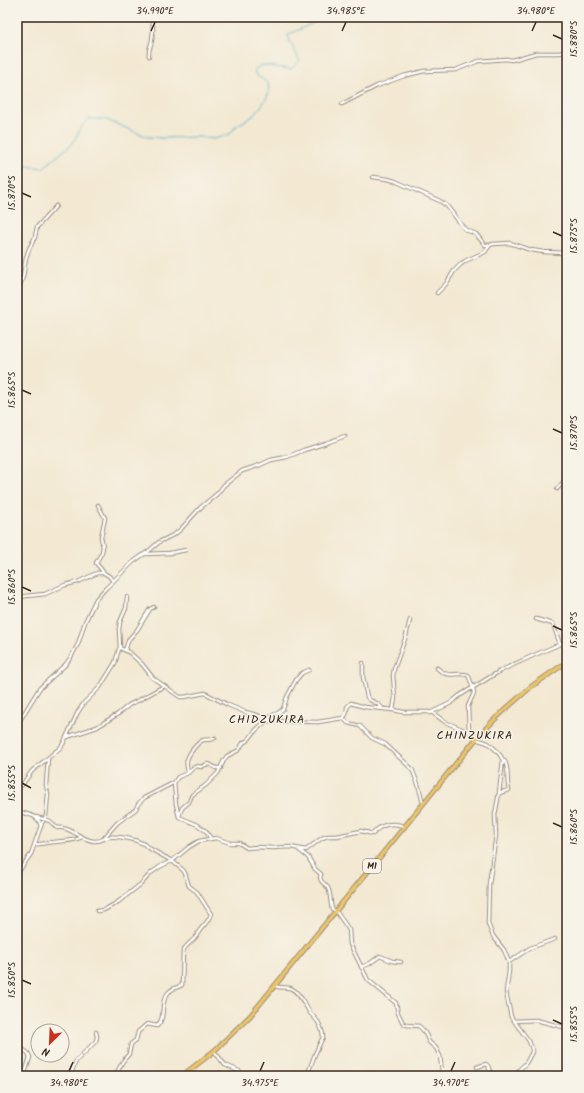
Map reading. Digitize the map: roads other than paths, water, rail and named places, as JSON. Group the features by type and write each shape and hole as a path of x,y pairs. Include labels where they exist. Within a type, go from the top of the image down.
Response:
{"highway":[{"name":"M1","path":"182,1076 214,1051 250,1016 494,720 532,686 567,662"}],"street":[{"path":"149,56 153,35 152,17"},
{"path":"342,104 377,86 424,70 456,70 479,62 506,59 512,60 536,53 567,52"},
{"path":"373,177 395,181 440,201 447,206 466,230 476,234 485,245 510,243 531,250 567,253"},
{"path":"17,293 23,277 26,258 36,236 37,227 56,206"},
{"path":"437,293 446,284 457,268 465,261 485,252 490,245"},
{"path":"17,724 39,689 66,664 71,657 78,644 85,622 96,599 133,562 159,542 175,534 181,529 200,508 218,493 224,485 242,471 271,460 287,457 304,450 332,442 344,436"},
{"path":"557,490 567,478"},
{"path":"98,505 105,518 101,537 103,547 96,564 113,581"},
{"path":"143,555 170,554 186,550"},
{"path":"17,597 45,594 93,575 104,573"},
{"path":"17,789 22,785 32,771 60,748 67,737 78,712 84,703 100,687 115,663 120,648 119,629 120,622 126,608 126,597"},
{"path":"125,650 129,639 137,630 150,609 154,607"},
{"path":"536,619 553,624 560,644"},
{"path":"393,710 395,698 393,676 394,669 410,620"},
{"path":"120,648 130,653 142,664 153,678 182,698 207,693 228,705 267,720 318,722 343,718 346,714 347,707 351,703 365,707 403,712 430,712 451,703 459,696 500,671 567,641"},
{"path":"363,663 363,677 367,697 378,704 382,709"},
{"path":"437,668 446,675 468,675 474,693 468,706 469,732"},
{"path":"179,816 183,806 189,802 192,795 212,780 218,773 227,756 239,750 243,743 248,740 256,730 273,715 283,709 296,680 301,673 309,670"},
{"path":"67,737 97,728 118,714 128,705 164,686"},
{"path":"430,712 445,722 469,732 476,740 488,743 495,749 507,764 509,790 499,793"},
{"path":"343,718 348,723 360,726 372,738 385,744 412,769 423,805"},
{"path":"188,773 187,759 195,746 202,740 212,740 215,738"},
{"path":"17,874 28,859 46,816 48,807 48,791 46,785 48,758"},
{"path":"503,760 489,884 488,924 491,933 504,950 509,962 506,987 509,1012 529,1041 532,1049 526,1063 511,1076"},
{"path":"103,839 118,823 136,808 144,798 174,783 178,777 188,773 196,766 201,767 206,764 210,764 216,768 221,768"},
{"path":"174,783 179,816 198,825 206,831 211,838"},
{"path":"17,811 44,819 57,828 61,827 71,830 82,837 95,841 109,837 118,837 145,844 172,861 185,873 189,886 197,892 210,912 211,915 208,921 195,938 184,948 182,985 170,990 164,997 163,1014 159,1025 156,1026 148,1024 138,1031 136,1040 131,1044 129,1054 123,1061 115,1076"},
{"path":"36,817 41,827"},
{"path":"97,911 104,910 118,902 141,884 160,866 172,861 191,845 199,841 218,838 230,843 237,842 247,848 287,847 307,850 322,838 328,836 337,836 361,830 373,834 378,828 386,825 400,825 405,827"},
{"path":"35,844 42,845 52,842 75,841 82,837"},
{"path":"296,848 308,857 321,874 320,879 328,888 332,909 336,911 350,930 350,944 369,982 396,1003 398,1013 403,1023 418,1026 423,1030 429,1042 436,1048 440,1056 442,1070 445,1076"},
{"path":"509,962 530,948 554,939"},
{"path":"361,966 369,964 380,956 392,961 401,962"},
{"path":"274,986 294,990 321,1026 323,1037 307,1076"},
{"path":"514,1021 536,1020 567,1028"},
{"path":"70,1076 76,1061 96,1041 96,1032"},
{"path":"17,1045 30,1055 30,1061 24,1076"},
{"path":"214,1051 226,1066 238,1070 242,1076"},
{"path":"477,1067 486,1064 492,1076"}],"waterway":[{"path":"17,162 27,166 43,168 72,144 82,126 88,119 104,119 148,137 201,137 214,139 230,134 236,126 253,116 265,101 269,92 268,83 256,75 254,70 261,65 291,69 300,61 288,35 315,22 321,17"}],"district":[{"name":"CHIDZUKIRA","path":"267,719"},
{"name":"CHINZUKIRA","path":"475,735"}]}
